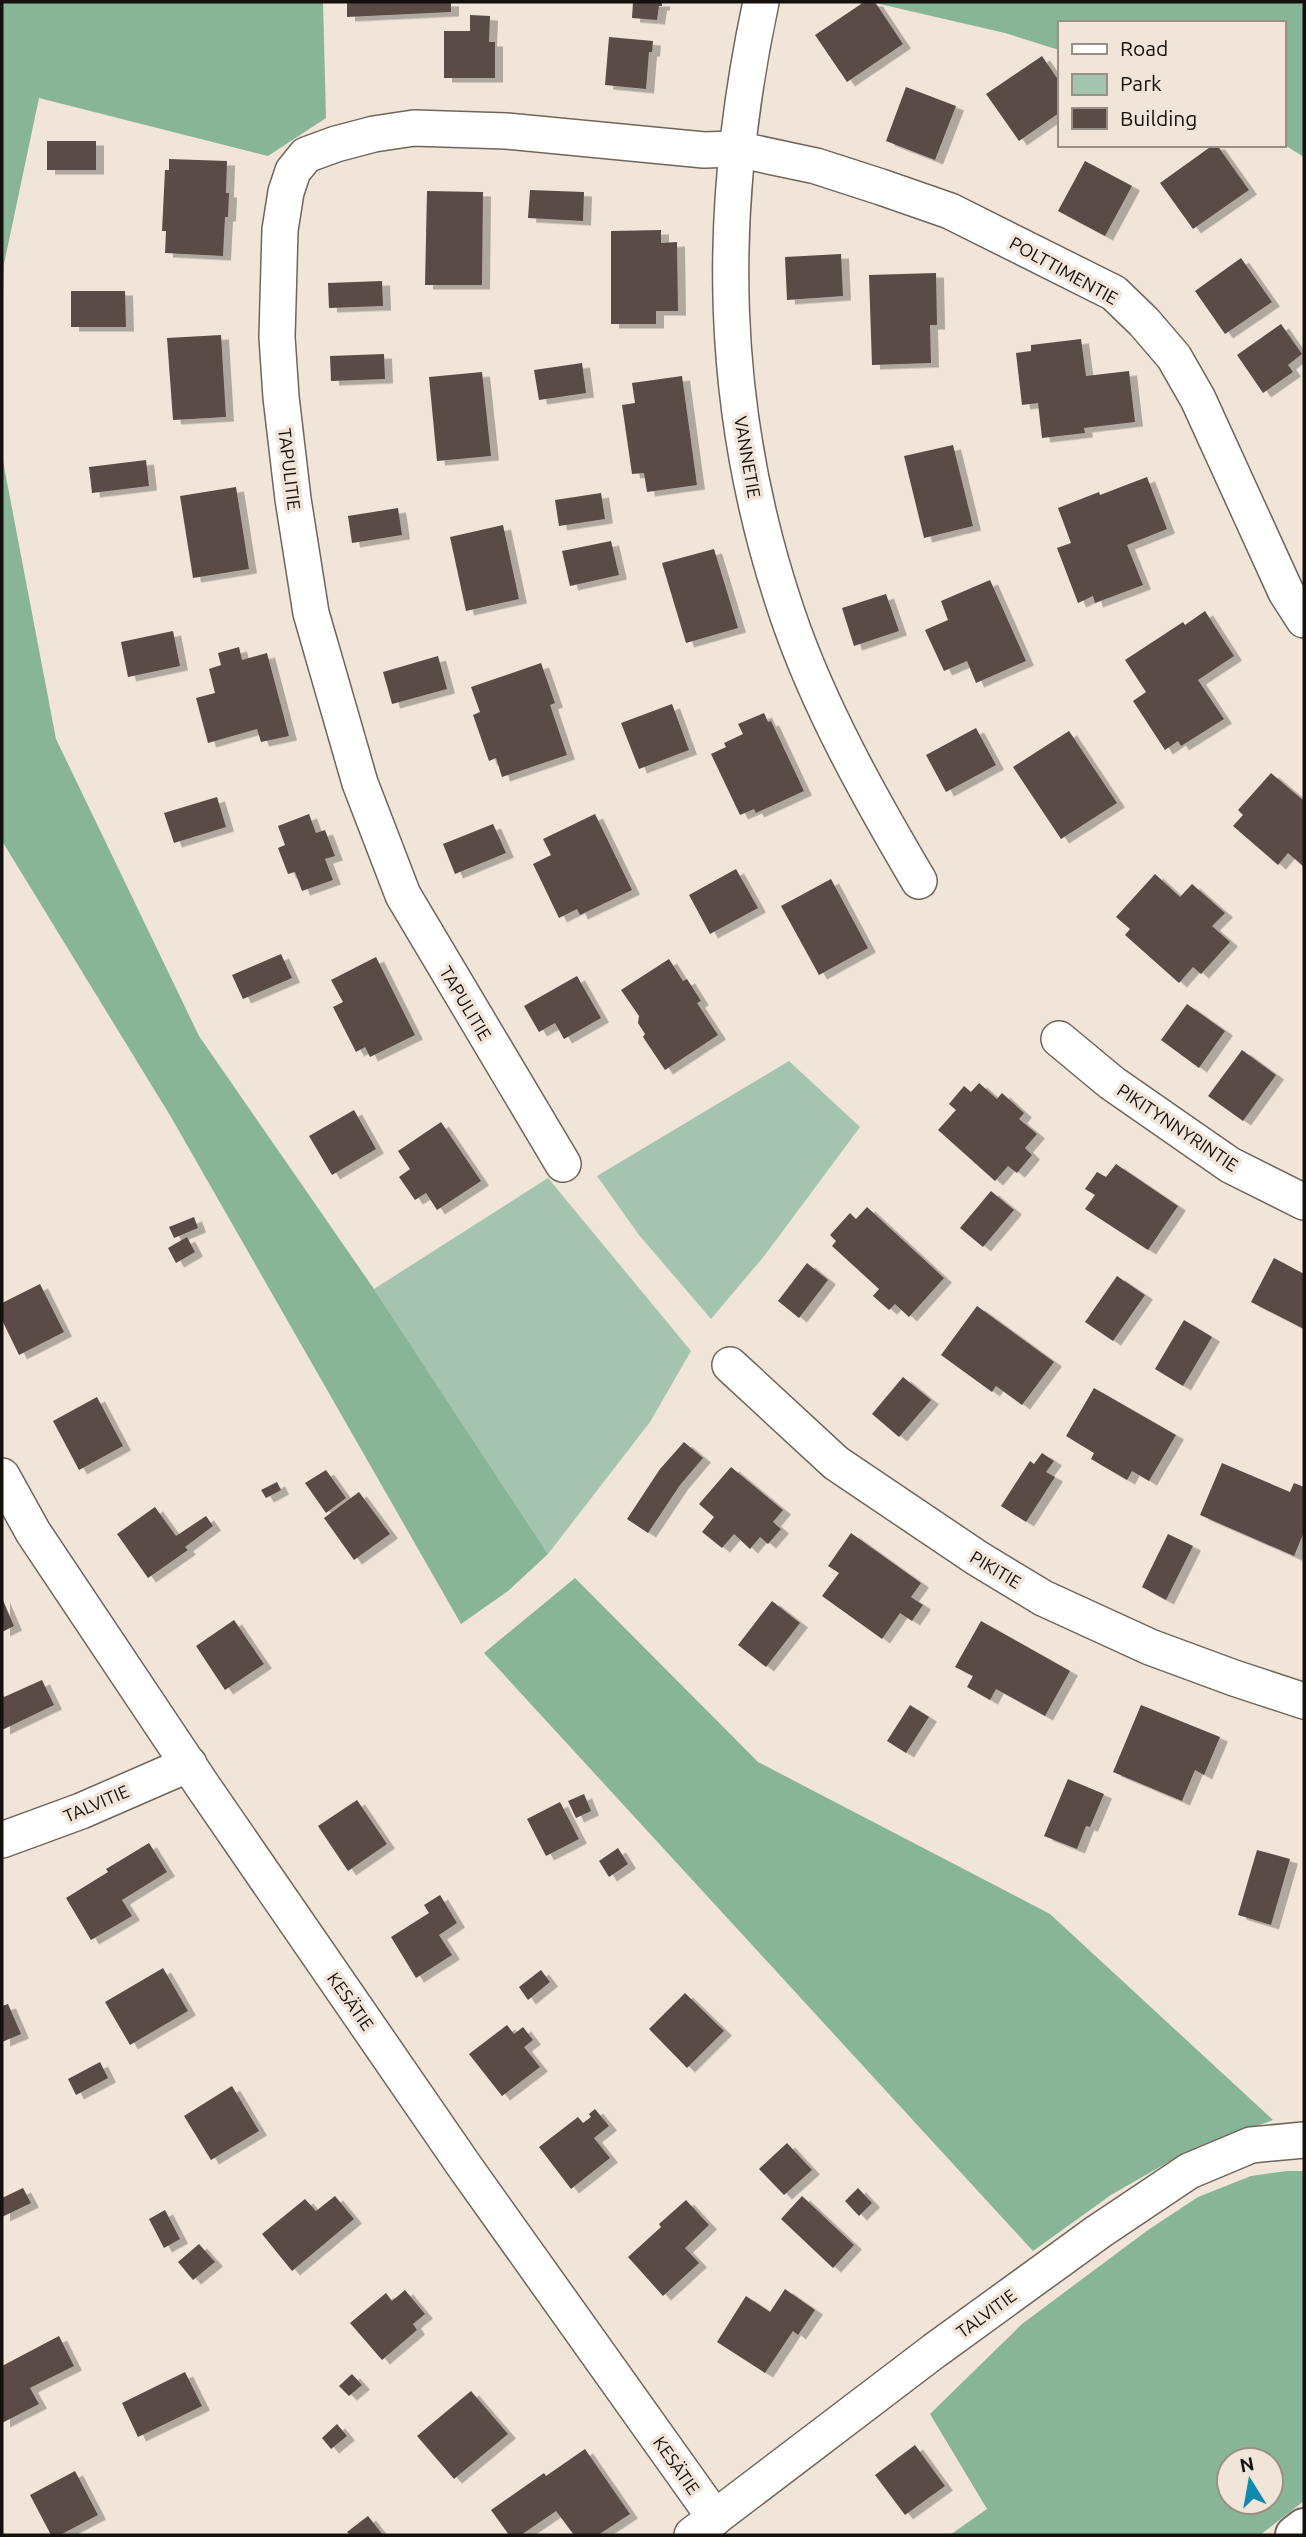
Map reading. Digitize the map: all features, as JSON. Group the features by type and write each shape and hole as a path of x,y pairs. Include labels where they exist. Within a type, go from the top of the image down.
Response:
{"main road":[{"path":"1295,2535 1304,2528"}],"street":[{"name":"VANNETIE","path":"761,2 746,73 736,149 730,235 730,318 738,397 764,537 789,618 825,704 875,805 919,881"},
{"name":"TAPULITIE","path":"563,1164 403,895 360,783 334,694 311,612 293,499 281,397 277,279 286,192 293,171 306,155 374,134 414,128 506,131 704,150 736,149"},
{"name":"POLTTIMENTIE","path":"736,149 816,166 950,211 1114,293 1174,357 1199,399 1286,592 1304,620"},
{"name":"PIKITYNNYRINTIE","path":"1059,1039 1112,1083 1230,1165 1304,1202"},
{"name":"PIKITIE","path":"730,1365 836,1463 976,1558 1043,1598 1150,1647 1304,1701"},
{"name":"KESÄTIE","path":"2,1476 33,1532 76,1599 465,2167 703,2527"},
{"name":"TALVITIE","path":"2,1840 81,1811 190,1764"},
{"name":"TALVITIE","path":"703,2527 997,2305 1188,2171 1251,2145 1304,2140"}],"green space":[{"path":"2,2 323,2 326,118 268,156 39,98 4,264 2,324"},
{"path":"871,2 1304,2 1304,157 1285,145 1285,21 1058,21 1058,50 1005,33"},
{"path":"2,456 56,739 199,1036 374,1289 548,1554 508,1591 461,1624 171,1117 2,841"},
{"path":"789,1061 860,1127 765,1255 711,1319 639,1235 597,1176"},
{"path":"548,1178 691,1351 650,1422 548,1554 374,1289"},
{"path":"575,1578 758,1762 1050,1914 1273,2120 1184,2153 1111,2195 1033,2251 484,1653"},
{"path":"1304,2171 1304,2501 1285,2516 1285,2446 1215,2446 1215,2516 1285,2516 1260,2535 950,2535 987,2509 930,2414 1022,2324 1148,2230 1198,2197 1251,2176"}],"building":[{"path":"347,2 451,2 451,12 347,17"},
{"path":"633,2 662,2 657,20 632,18"},
{"path":"864,2 875,2 903,44 847,82 815,35"},
{"path":"470,15 490,16 489,42 495,42 495,78 444,78 444,31 470,31"},
{"path":"609,37 653,41 652,52 649,52 646,89 605,85"},
{"path":"1042,56 1058,80 1058,114 1019,141 986,94"},
{"path":"906,87 956,106 935,160 886,141"},
{"path":"47,141 96,141 96,170 47,170"},
{"path":"1210,147 1218,147 1249,190 1193,229 1160,183"},
{"path":"169,159 227,161 228,217 225,217 223,256 165,253 166,231 162,231 165,170 169,170"},
{"path":"1085,161 1132,186 1105,236 1058,211"},
{"path":"530,190 584,192 583,221 528,218"},
{"path":"427,191 483,192 482,285 425,285"},
{"path":"661,230 661,243 677,242 678,311 656,311 656,324 611,324 611,231"},
{"path":"841,254 843,296 787,300 785,257"},
{"path":"1241,258 1272,302 1225,334 1195,291"},
{"path":"936,273 937,325 930,325 931,363 872,365 869,275"},
{"path":"382,281 383,306 329,308 328,283"},
{"path":"71,291 125,291 126,327 71,327"},
{"path":"1281,324 1302,354 1288,365 1293,372 1263,393 1237,355"},
{"path":"221,335 226,417 173,420 167,338"},
{"path":"1081,339 1086,376 1129,371 1135,422 1084,428 1085,433 1042,438 1038,403 1022,405 1016,353 1031,351 1031,345"},
{"path":"384,354 385,379 331,381 330,356"},
{"path":"582,363 586,393 539,400 534,370"},
{"path":"482,372 491,456 437,461 429,377"},
{"path":"682,376 697,485 647,492 644,473 632,474 622,405 635,403 632,383"},
{"path":"953,445 973,526 924,538 904,456"},
{"path":"146,460 149,486 92,493 89,467"},
{"path":"1147,477 1167,529 1127,545 1143,585 1095,603 1093,596 1078,603 1057,548 1071,543 1058,508"},
{"path":"236,487 249,569 193,578 180,496"},
{"path":"601,493 605,519 559,526 555,500"},
{"path":"398,508 402,535 352,543 348,516"},
{"path":"503,525 519,599 466,611 450,537"},
{"path":"611,541 619,575 570,586 562,551"},
{"path":"714,549 738,628 686,643 662,563"},
{"path":"990,580 1026,661 976,683 967,661 944,671 925,630 948,620 941,601"},
{"path":"886,594 899,631 854,646 842,608"},
{"path":"1205,611 1234,656 1198,680 1224,719 1181,746 1178,741 1165,750 1133,701 1146,692 1125,660 1183,622 1185,625"},
{"path":"173,631 180,666 128,677 121,642"},
{"path":"239,647 242,660 267,653 289,736 261,742 257,729 208,743 196,698 215,693 209,669 221,665 218,653"},
{"path":"438,656 447,689 392,704 383,672"},
{"path":"541,663 555,703 550,705 567,755 502,777 496,758 489,761 473,715 480,712 471,687"},
{"path":"672,704 689,750 639,769 621,723"},
{"path":"764,713 768,722 771,721 804,791 756,813 754,809 740,815 711,754 726,747 724,743 743,734 738,724"},
{"path":"976,728 996,765 946,792 926,755"},
{"path":"1069,731 1117,803 1061,839 1013,767"},
{"path":"1271,773 1304,801 1304,867 1288,853 1278,865 1233,826 1243,815 1238,810"},
{"path":"217,797 226,827 174,843 164,813"},
{"path":"309,814 316,833 325,830 335,856 325,859 333,880 302,891 295,872 288,874 278,848 285,845 278,826"},
{"path":"595,814 632,890 580,915 577,909 559,918 533,864 551,855 543,839"},
{"path":"493,824 506,853 455,874 443,844"},
{"path":"736,869 758,908 710,934 689,895"},
{"path":"1155,874 1180,897 1192,884 1225,913 1212,926 1230,942 1201,974 1193,967 1179,983 1125,935 1130,929 1116,917"},
{"path":"831,879 868,948 819,975 781,906"},
{"path":"281,954 292,978 243,999 232,975"},
{"path":"376,957 415,1035 370,1057 365,1047 356,1052 333,1007 343,1002 331,980"},
{"path":"669,959 683,981 687,979 701,1001 697,1003 718,1035 665,1070 643,1037 645,1034 638,1023 639,1016 621,990"},
{"path":"577,976 601,1018 564,1039 555,1023 539,1032 524,1006"},
{"path":"1187,1004 1225,1031 1199,1068 1161,1040"},
{"path":"1242,1050 1276,1075 1243,1121 1208,1096"},
{"path":"979,1083 997,1099 1002,1093 1024,1113 1019,1119 1037,1134 1025,1148 1032,1155 1017,1173 1008,1166 995,1181 938,1130 956,1110 949,1104 964,1086 971,1092"},
{"path":"354,1110 376,1149 332,1175 309,1136"},
{"path":"441,1122 481,1181 437,1210 426,1193 415,1200 399,1177 410,1169 398,1151"},
{"path":"1116,1164 1178,1206 1148,1250 1085,1209 1095,1195 1085,1189 1097,1172 1106,1177"},
{"path":"991,1191 1014,1210 983,1247 960,1228"},
{"path":"867,1207 944,1278 909,1317 895,1304 889,1310 873,1296 879,1289 832,1246 836,1241 830,1235 850,1213 856,1219"},
{"path":"194,1217 198,1228 174,1238 169,1227"},
{"path":"187,1237 195,1252 176,1263 168,1248"},
{"path":"1274,1258 1304,1274 1304,1329 1251,1302"},
{"path":"807,1263 828,1280 799,1318 778,1301"},
{"path":"1117,1276 1145,1295 1113,1341 1085,1322"},
{"path":"40,1284 64,1332 19,1355 2,1320 2,1303"},
{"path":"977,1306 1054,1362 1022,1405 996,1386 992,1392 941,1355"},
{"path":"1184,1320 1212,1337 1183,1386 1155,1369"},
{"path":"903,1377 931,1400 899,1437 872,1414"},
{"path":"1094,1388 1176,1435 1149,1481 1132,1471 1127,1480 1091,1459 1094,1453 1066,1436"},
{"path":"97,1397 123,1446 79,1470 53,1421"},
{"path":"684,1442 703,1458 680,1485 648,1533 627,1519 660,1469"},
{"path":"1042,1453 1054,1461 1046,1472 1055,1477 1026,1522 1001,1506 1030,1461 1034,1464"},
{"path":"1222,1463 1290,1492 1294,1483 1304,1487 1304,1532 1294,1556 1200,1515"},
{"path":"731,1467 783,1510 773,1522 781,1529 768,1544 760,1537 750,1549 734,1534 722,1548 702,1532 714,1517 699,1504"},
{"path":"326,1470 346,1498 326,1513 305,1483"},
{"path":"277,1482 281,1490 266,1498 261,1490"},
{"path":"359,1492 390,1534 354,1560 324,1518"},
{"path":"155,1507 176,1536 206,1516 213,1526 185,1547 188,1550 148,1578 117,1534"},
{"path":"851,1533 921,1583 911,1597 923,1605 912,1621 900,1613 882,1639 822,1596 839,1573 828,1566"},
{"path":"1168,1534 1193,1546 1166,1600 1142,1587"},
{"path":"2,1598 14,1626 2,1632"},
{"path":"772,1601 800,1623 766,1667 738,1645"},
{"path":"234,1620 264,1664 225,1690 196,1646"},
{"path":"981,1621 1070,1671 1045,1716 996,1689 990,1700 967,1687 973,1676 955,1667"},
{"path":"42,1680 54,1705 2,1730 2,1693 4,1697"},
{"path":"910,1705 929,1717 906,1753 887,1741"},
{"path":"1141,1705 1220,1737 1204,1775 1195,1770 1182,1801 1113,1772"},
{"path":"1068,1779 1104,1794 1077,1849 1044,1836"},
{"path":"584,1794 591,1811 576,1818 568,1801"},
{"path":"357,1800 387,1844 348,1871 318,1826"},
{"path":"560,1802 579,1839 546,1856 527,1819"},
{"path":"149,1843 167,1872 122,1900 132,1916 91,1940 66,1898"},
{"path":"618,1848 628,1864 609,1877 599,1861"},
{"path":"1257,1850 1290,1859 1271,1925 1238,1915"},
{"path":"440,1895 457,1923 439,1935 452,1955 416,1978 391,1937 429,1913 424,1905"},
{"path":"163,1968 188,2011 130,2045 105,2002"},
{"path":"541,1970 550,1982 528,2000 519,1987"},
{"path":"685,1993 724,2031 687,2068 649,2029"},
{"path":"8,2004 21,2034 2,2042 2,2006"},
{"path":"507,2025 514,2034 523,2027 533,2040 524,2047 540,2067 502,2096 469,2054"},
{"path":"100,2062 108,2078 76,2095 68,2079"},
{"path":"232,2086 259,2131 211,2160 184,2116"},
{"path":"595,2109 609,2126 594,2138 610,2158 571,2189 539,2147 578,2117 583,2123 591,2117 589,2114"},
{"path":"787,2143 812,2170 784,2195 759,2169"},
{"path":"23,2188 31,2203 2,2217 2,2198"},
{"path":"858,2188 872,2203 859,2216 845,2201"},
{"path":"335,2196 354,2219 292,2271 262,2234 305,2199 316,2211"},
{"path":"802,2196 854,2245 833,2268 781,2219"},
{"path":"686,2200 709,2225 685,2248 699,2263 663,2296 628,2257"},
{"path":"165,2210 180,2239 164,2248 149,2219"},
{"path":"199,2244 215,2262 193,2280 178,2262"},
{"path":"785,2289 815,2310 798,2335 793,2331 765,2373 717,2342 746,2296 770,2312"},
{"path":"405,2290 425,2314 413,2324 417,2330 382,2360 350,2323 386,2293 392,2301"},
{"path":"59,2336 74,2366 30,2388 39,2404 2,2423 2,2366"},
{"path":"185,2372 202,2406 138,2437 122,2403"},
{"path":"352,2374 362,2385 349,2396 339,2386"},
{"path":"471,2391 508,2434 454,2479 417,2436"},
{"path":"337,2424 347,2436 331,2449 322,2438"},
{"path":"915,2445 945,2486 905,2515 875,2475"},
{"path":"585,2449 630,2514 598,2535 574,2535 556,2511 521,2535 509,2535 491,2510 544,2473 546,2476"},
{"path":"75,2471 98,2515 60,2535 51,2535 30,2495"},
{"path":"368,2516 383,2535 350,2535 347,2532"}]}
